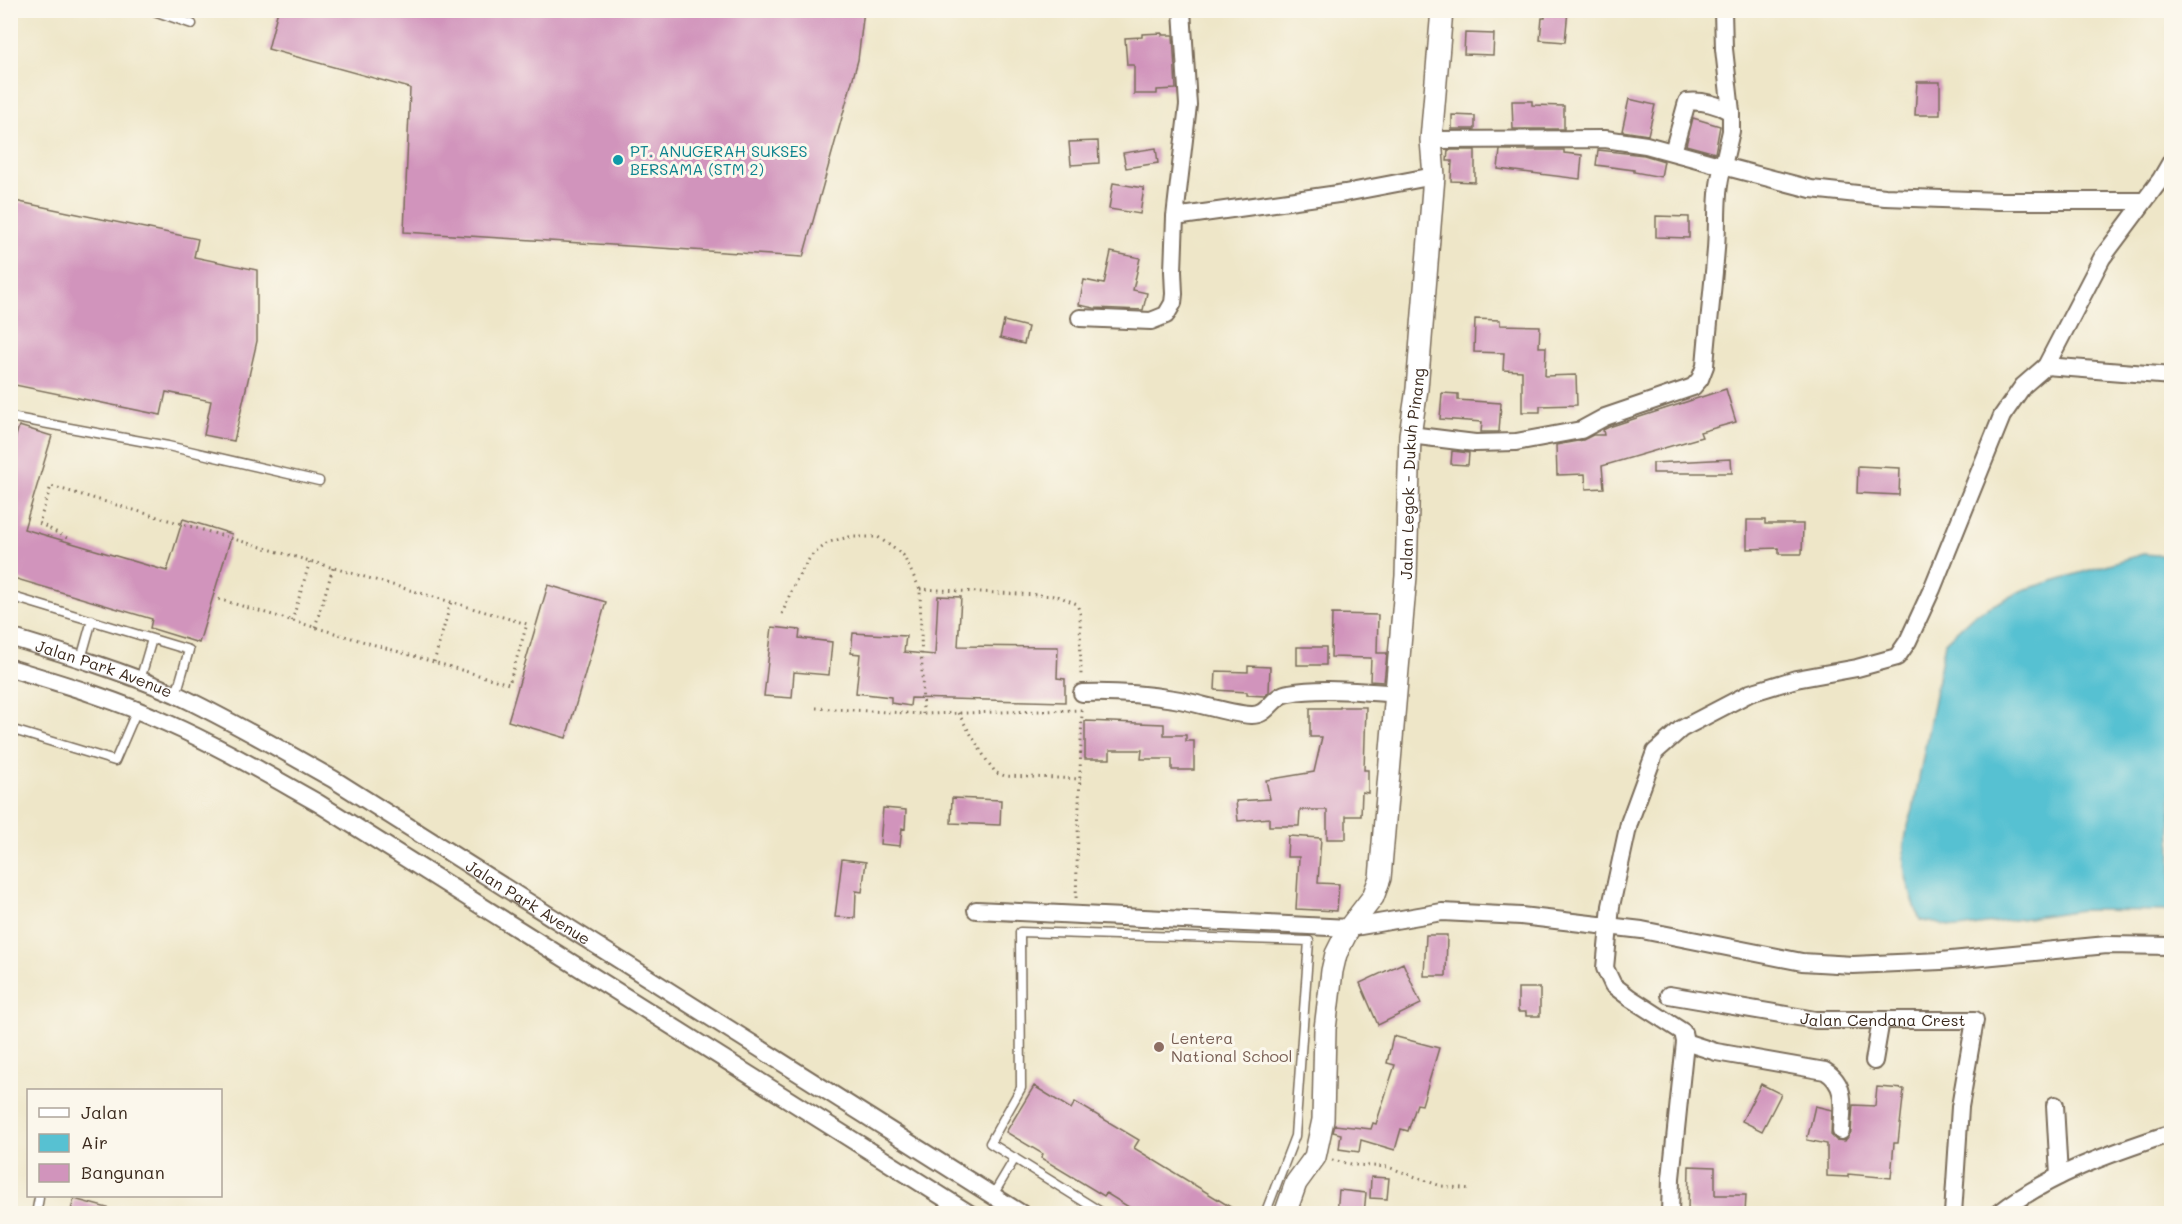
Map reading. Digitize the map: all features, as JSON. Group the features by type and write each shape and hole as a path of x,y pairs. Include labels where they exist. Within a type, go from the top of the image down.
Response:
{"street":[{"path":"1080,318 1151,321 1166,315 1173,303 1175,217 1188,105 1182,10"},
{"name":"Jalan Legok - Dukuh Pinang","path":"1315,1157 1323,1120 1325,1029 1332,971 1336,954 1349,928 1373,897 1380,878 1406,576 1410,435 1417,389 1434,176 1431,140 1442,10"},
{"path":"1410,435 1475,443 1516,442 1581,430 1605,417 1693,387 1700,379 1705,366 1716,248 1718,183 1731,131 1723,10"},
{"path":"1673,152 1687,102 1696,101 1731,112"},
{"path":"1431,140 1605,139 1646,145 1811,189 1885,197 1999,201 2146,198 2172,191"},
{"path":"1670,1214 1671,1178 1685,1042 1683,1032 1613,985 1605,968 1608,925 1629,823 1655,752 1667,738 1681,729 1750,693 1796,679 1857,668 1897,657 1908,641 1932,589 2002,416 2023,386 2046,366 2102,258 2161,179 2172,160"},
{"path":"1175,217 1345,193 1434,176"},
{"path":"2046,366 2172,376"},
{"name":"Jalan Park Avenue","path":"10,637 81,659 176,695 248,731 333,779 1023,1214"},
{"name":"Jalan Park Avenue","path":"16,673 103,697 137,710 235,756 318,803 970,1214"},
{"path":"137,710 144,682"},
{"path":"1082,693 1108,692 1172,699 1251,715 1264,711 1286,693 1333,691 1395,693"},
{"path":"167,723 176,695"},
{"path":"976,910 1349,928 1442,912 1521,916 1642,930 1802,962 1853,965 1941,961 2107,945 2172,946"},
{"name":"Jalan Cendana Crest","path":"1669,994 1815,1020 1975,1020 1959,1107 1953,1214"},
{"path":"1874,1061 1881,1020"},
{"path":"1685,1042 1716,1052 1825,1071 1831,1075 1843,1095 1841,1131"},
{"path":"2055,1105 2059,1176"},
{"path":"1998,1214 2059,1176 2113,1152 2172,1133"},
{"path":"1285,1214 1296,1183 1315,1157"}],"lane":[{"path":"151,10 192,24"},
{"path":"10,417 168,446 319,481"},
{"path":"10,596 189,650 176,695"},
{"path":"81,659 92,620"},
{"path":"144,682 153,639"},
{"path":"10,729 115,761 137,710"},
{"path":"1104,1214 990,1143 1021,1088 1020,932 1309,941 1295,1136 1265,1214"},
{"path":"993,1195 1015,1158"},
{"path":"36,1214 39,1198"}],"path":[{"path":"67,538 39,523 51,486 527,624 509,684 218,599"},
{"path":"782,614 795,582 811,556 829,542 849,537 878,537 903,555 920,589 923,714"},
{"path":"292,621 310,561"},
{"path":"315,627 333,568"},
{"path":"920,589 1058,596 1077,604 1080,613 1082,711 1076,914"},
{"path":"434,662 451,602"},
{"path":"816,708 923,714 1082,711"},
{"path":"958,713 996,773 1005,776 1081,779"},
{"path":"1315,1157 1356,1165 1388,1167 1441,1186 1472,1189"}],"water":[{"path":"2143,554 2171,556 2171,911 2081,910 1959,928 1920,920 1906,878 1905,841 1945,642 1975,614 2023,590"}],"building":[{"name":"PT. ANUGERAH SUKSES BERSAMA (STM 2)","path":"278,10 864,10 858,60 803,257 404,232 410,88 268,49"},
{"path":"1545,10 1568,10 1565,42 1540,40"},
{"path":"1162,33 1162,35 1173,35 1176,89 1157,90 1157,94 1134,94 1134,65 1127,65 1125,38"},
{"path":"1465,33 1494,34 1493,55 1464,54"},
{"path":"1917,82 1940,82 1940,115 1915,115"},
{"path":"1629,99 1655,105 1648,135 1622,131"},
{"path":"1512,101 1532,101 1532,105 1564,106 1564,129 1513,129"},
{"path":"1452,115 1475,116 1475,129 1452,129"},
{"path":"1693,118 1720,126 1715,153 1686,145"},
{"path":"1098,141 1099,163 1071,165 1069,142"},
{"path":"1156,148 1158,163 1126,168 1123,153"},
{"path":"1448,150 1475,150 1475,182 1451,181 1452,161 1447,161"},
{"path":"1500,150 1564,150 1564,153 1582,155 1580,179 1498,169"},
{"path":"1598,150 1644,155 1664,161 1661,177 1634,172 1634,170 1596,165"},
{"path":"1113,183 1144,188 1140,214 1109,209"},
{"path":"10,200 198,239 194,257 257,270 257,341 234,441 204,435 211,401 166,392 161,415 10,384"},
{"path":"1656,216 1689,217 1689,238 1656,237"},
{"path":"1111,252 1140,258 1133,290 1147,293 1143,310 1094,308 1079,305 1084,280 1104,284"},
{"path":"1475,319 1500,320 1500,325 1540,326 1539,347 1546,347 1545,376 1576,375 1577,405 1540,406 1540,412 1522,412 1522,371 1503,370 1504,353 1474,352"},
{"path":"1004,321 1028,327 1024,344 1000,338"},
{"path":"1726,389 1736,422 1700,432 1702,437 1602,466 1604,488 1586,489 1585,474 1557,475 1556,445 1583,440 1593,435 1604,435 1603,430 1609,427"},
{"path":"1442,393 1458,394 1458,400 1501,403 1499,432 1481,432 1482,422 1440,419"},
{"path":"19,426 52,436 24,529 167,571 183,519 232,534 199,643 150,628 152,619 10,577 10,456"},
{"path":"1452,451 1469,453 1468,465 1451,464"},
{"path":"1731,459 1732,473 1653,473 1653,463"},
{"path":"1858,466 1900,468 1899,495 1857,493"},
{"path":"1747,520 1765,520 1765,524 1803,524 1802,554 1779,554 1779,548 1747,549"},
{"path":"548,585 606,602 566,738 508,721"},
{"path":"938,596 961,597 958,646 1058,647 1057,678 1065,679 1065,702 911,698 910,706 891,703 891,697 856,693 860,654 851,653 853,633 906,636 904,652 935,655"},
{"path":"1332,614 1378,615 1377,653 1387,653 1384,682 1370,681 1371,658 1331,657"},
{"path":"772,627 800,630 799,638 832,642 829,675 794,672 792,698 764,696"},
{"path":"1297,647 1326,647 1326,665 1297,665"},
{"path":"1248,666 1270,667 1269,692 1265,696 1247,695 1247,692 1215,690 1216,671 1248,672"},
{"path":"1366,707 1364,770 1368,770 1368,793 1362,792 1361,816 1346,816 1346,839 1327,839 1327,810 1300,810 1299,826 1269,826 1269,818 1238,821 1236,801 1270,799 1266,780 1314,772 1322,737 1310,737 1310,708"},
{"path":"1085,721 1164,724 1164,735 1186,735 1186,741 1194,741 1194,770 1172,770 1172,759 1141,759 1142,750 1110,750 1110,759 1085,759"},
{"path":"952,798 1001,800 1000,825 951,823"},
{"path":"883,808 906,810 905,829 902,828 900,846 880,844"},
{"path":"1288,836 1321,838 1318,883 1339,884 1337,911 1296,909 1299,857 1287,857"},
{"path":"842,859 866,862 862,892 856,891 855,918 835,917"},
{"path":"1426,935 1447,935 1446,976 1424,976"},
{"path":"1403,963 1421,1004 1378,1025 1360,983"},
{"path":"1518,988 1540,988 1540,1016 1526,1016 1526,1012 1518,1012"},
{"path":"1393,1036 1439,1048 1422,1105 1417,1104 1408,1131 1401,1129 1395,1150 1361,1140 1359,1152 1339,1149 1341,1134 1333,1132 1335,1125 1371,1129 1373,1123 1376,1124 1395,1065 1387,1063"},
{"path":"1761,1084 1781,1094 1762,1131 1742,1121"},
{"path":"1034,1086 1071,1109 1075,1102 1139,1140 1134,1148 1242,1214 1140,1214 1106,1193 1104,1196 1041,1158 1043,1154 1006,1132"},
{"path":"1877,1087 1904,1089 1898,1143 1894,1143 1891,1178 1848,1174 1848,1177 1827,1176 1827,1144 1807,1140 1815,1106 1832,1110 1831,1135 1836,1140 1845,1141 1851,1132 1853,1105 1875,1106"},
{"path":"1689,1166 1715,1167 1715,1195 1746,1195 1745,1214 1688,1211"},
{"path":"1371,1177 1389,1178 1387,1199 1370,1198"},
{"path":"1339,1190 1366,1193 1364,1214 1337,1214"},
{"path":"74,1199 111,1209 111,1214 70,1214"}],"place":[{"name":"PT. ANUGERAH SUKSES BERSAMA (STM 2)","path":"618,160"},
{"name":"Lentera National School","path":"1159,1047"}]}
